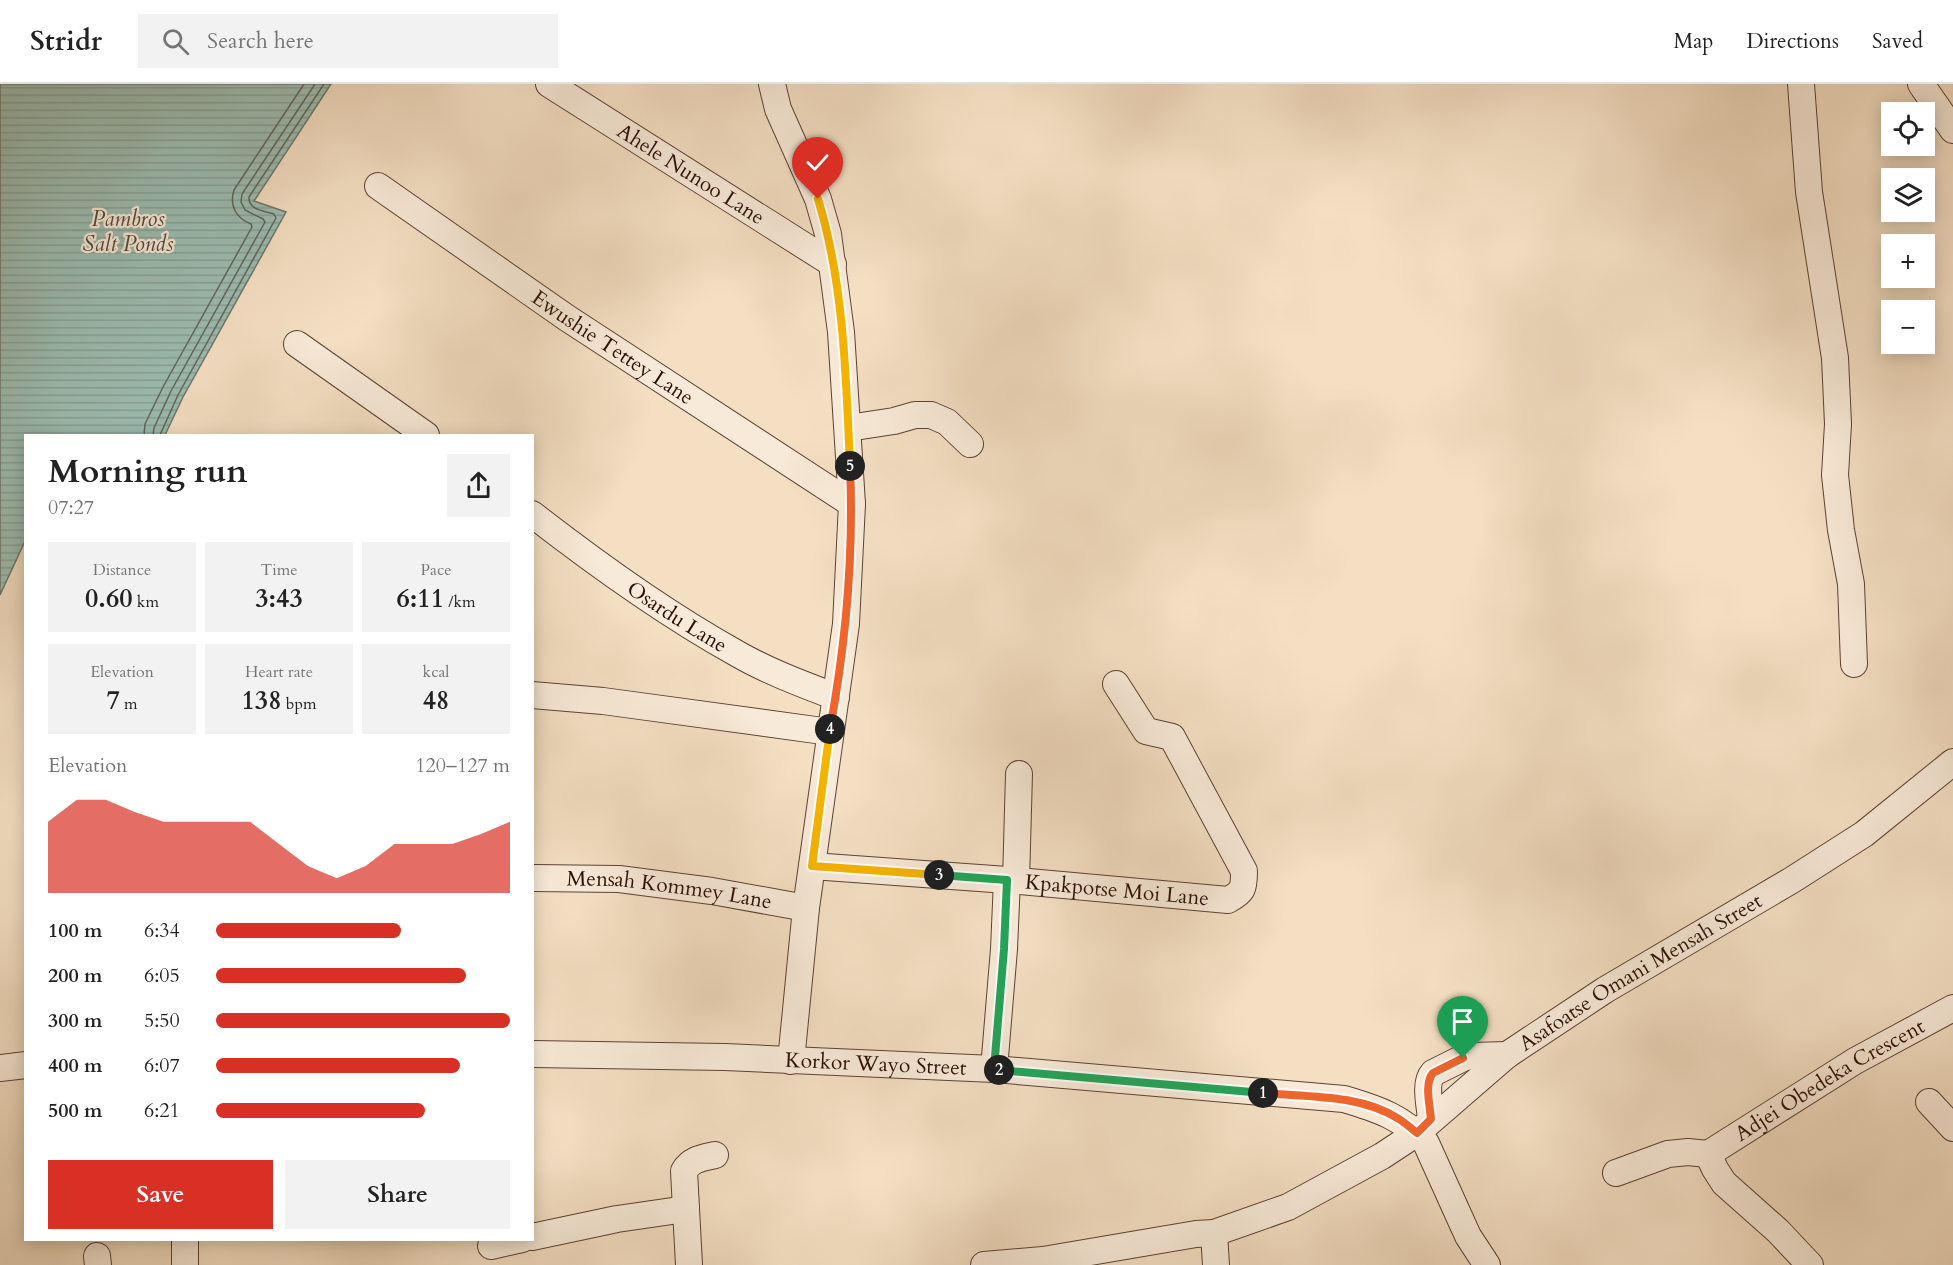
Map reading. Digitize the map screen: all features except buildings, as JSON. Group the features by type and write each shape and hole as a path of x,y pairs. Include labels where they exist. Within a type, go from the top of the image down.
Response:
{"street":[{"name":"Ahele Nunoo Lane","path":"549,84 833,264"},
{"path":"772,84 778,109 818,199 828,234 841,332 852,504 846,624 806,908 792,1061"},
{"path":"1801,84 1809,192 1835,358 1838,424 1835,475 1841,530 1851,585 1854,664"},
{"path":"1922,84 1953,130"},
{"name":"Ewushie Tettey Lane","path":"378,186 567,318 852,504"},
{"path":"297,344 425,434"},
{"path":"848,428 894,421 915,415 931,415 947,422 970,444"},
{"name":"Osardu Lane","path":"534,516 575,547 660,605 737,654 789,679 836,697"},
{"name":"Kpakpotse Moi Lane","path":"994,1069 1012,880 1228,900 1240,893 1244,885 1244,871 1172,737 1146,731 1116,684"},
{"path":"534,695 603,701 830,732"},
{"name":"Asafoatse Omani Mensah Street","path":"984,1265 1044,1262 1196,1234 1214,1233 1287,1207 1382,1156 1424,1126 1507,1055 1605,990 1792,880 1864,834 1953,762"},
{"path":"812,866 1012,880 1019,774"},
{"name":"Mensah Kommey Lane","path":"534,878 619,879 712,891 806,908"},
{"name":"Adjei Obedeka Crescent","path":"1708,1154 1855,1061 1953,1008"},
{"name":"Korkor Wayo Street","path":"534,1054 725,1057 994,1069 1344,1099 1424,1126 1426,1143 1468,1236 1488,1265"},
{"path":"1424,1126 1429,1097 1429,1077 1433,1073 1471,1056 1507,1055"},
{"path":"0,1068 24,1065"},
{"path":"1929,1102 1953,1128"},
{"path":"1616,1173 1668,1154 1688,1152 1708,1154 1724,1183 1778,1232 1810,1265"},
{"path":"689,1265 684,1171 687,1165 696,1160 715,1155"},
{"path":"534,1237 617,1219 686,1209"},
{"path":"1214,1233 1216,1265"},
{"path":"185,1241 185,1265"},
{"path":"491,1246 513,1241"}],"water":[{"name":"Pambros Salt Ponds","path":"0,84 331,84 254,201 286,212 183,397 165,434 24,434 24,543 0,595"}],"route":[{"path":"818,199 828,234 841,332 852,504 846,624 812,866 1007,880 994,1069 1344,1099 1373,1107 1398,1118 1417,1133 1431,1119 1429,1077 1463,1058"}]}
